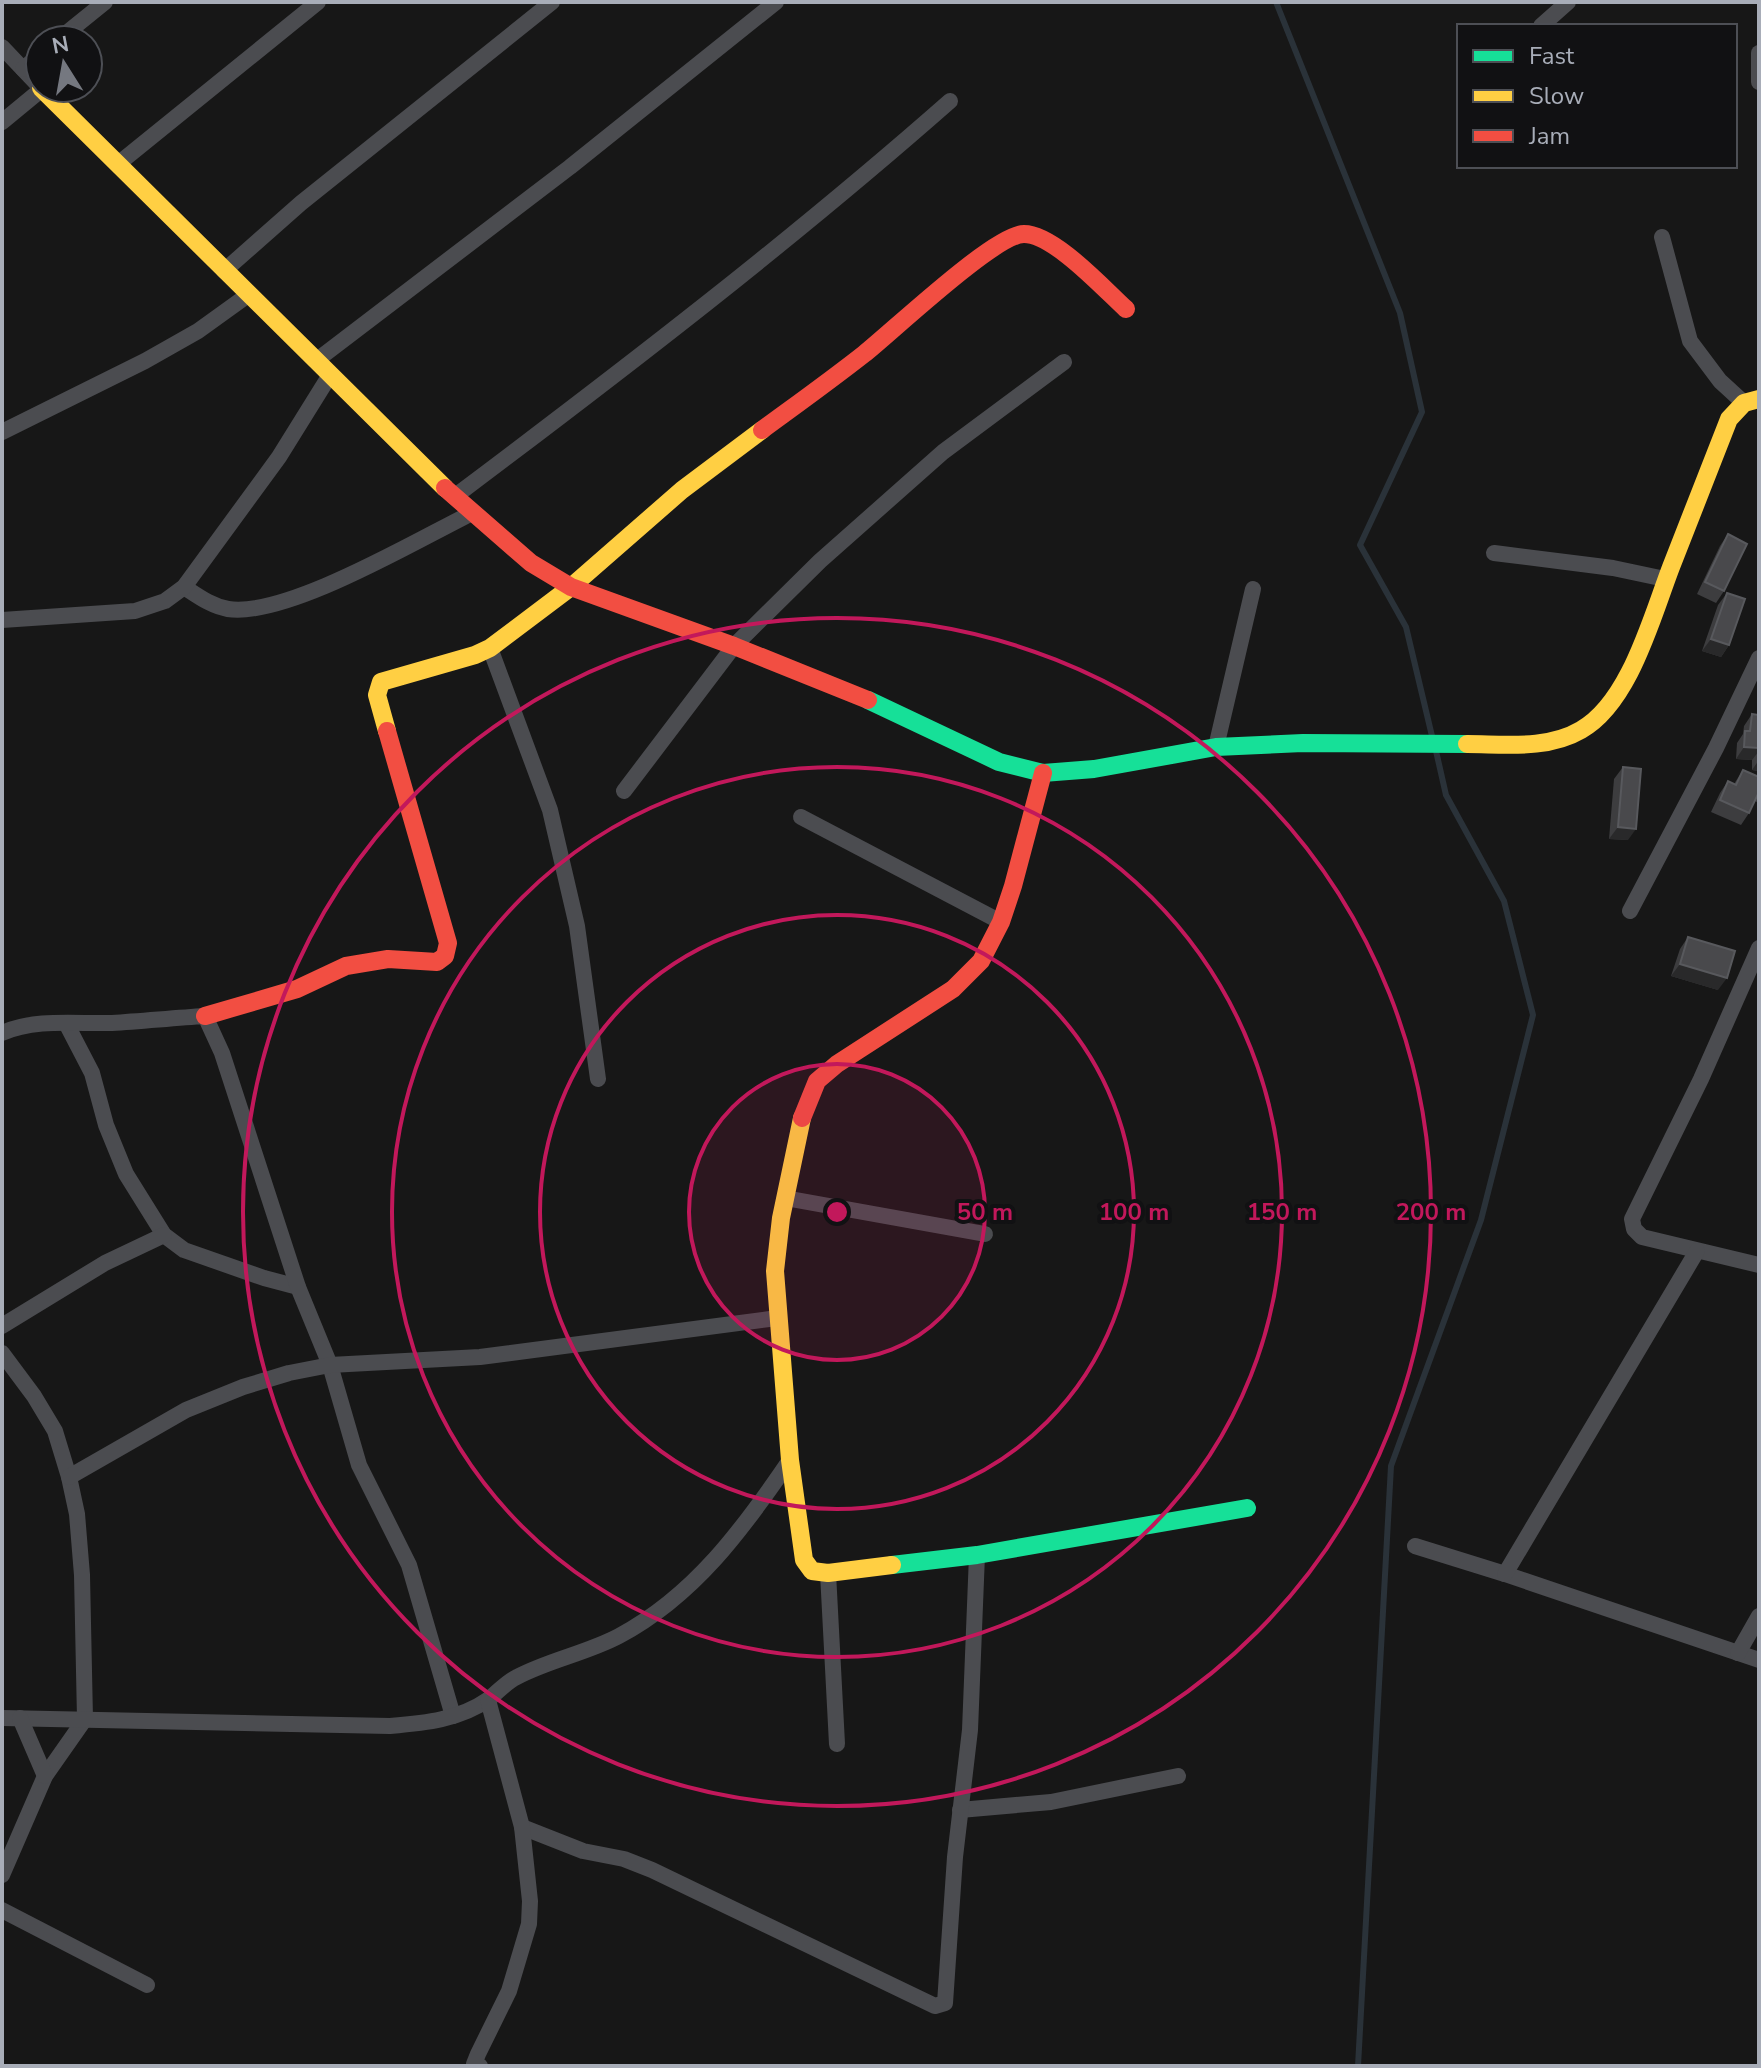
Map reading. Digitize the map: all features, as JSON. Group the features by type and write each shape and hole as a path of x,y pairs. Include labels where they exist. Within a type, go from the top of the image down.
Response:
{"street":[{"path":"78,24 105,2"},
{"path":"118,164 318,2"},
{"path":"224,271 301,203 552,2"},
{"path":"317,360 570,167 776,2"},
{"path":"1543,24 1568,2"},
{"path":"2,47 23,69"},
{"path":"1759,53 1759,82"},
{"path":"454,497 672,332 950,101"},
{"path":"2,122 24,103"},
{"path":"57,104 454,497 531,563 571,587 734,646 866,699 999,762 1043,773 1094,769 1216,747 1303,743 1546,743 1577,734 1591,726 1618,695 1634,662 1729,419 1751,401 1720,381 1690,341 1662,237"},
{"path":"2,1033 66,1023 205,1016 297,989 346,966 388,959 437,962 445,956 448,943 377,690 381,682 490,648 571,587 682,490 864,354 984,255 1008,239 1023,234 1039,237 1056,247 1126,309"},
{"path":"2,432 145,361 198,331 248,295"},
{"path":"624,791 734,646 820,561 920,473 1064,362"},
{"path":"2,620 135,611 165,601 184,587 264,479 330,375"},
{"path":"184,587 207,602 228,609 249,609 279,603 318,589 472,513"},
{"path":"1494,553 1613,568 1665,579"},
{"path":"1216,747 1253,589"},
{"path":"490,648 550,810 577,926 598,1079"},
{"path":"1630,911 1716,748 1759,658"},
{"path":"1043,773 1027,839 1001,922 981,961 953,989 837,1064 817,1081 803,1112 785,1198 775,1271 790,1460 804,1560 812,1571 828,1573 977,1555 1247,1508"},
{"path":"801,817 1001,922"},
{"path":"1758,1263 1642,1237 1634,1229 1632,1219 1701,1079 1759,948"},
{"path":"205,1016 222,1053 298,1287 330,1365 359,1465 409,1565 453,1716"},
{"path":"66,1023 92,1073 106,1125 126,1174 164,1235 184,1250 298,1287"},
{"path":"785,1198 985,1234"},
{"path":"2,1326 105,1263 164,1235"},
{"path":"1505,1574 1697,1251"},
{"path":"69,1477 186,1410 289,1373 330,1365 480,1357 777,1318"},
{"path":"2,1353 55,1431 69,1477 77,1514 82,1575 85,1719 45,1776 2,1875"},
{"path":"2,1718 390,1726 439,1721 488,1700 513,1678 616,1638 680,1595 747,1523 790,1460"},
{"path":"1415,1546 1759,1660"},
{"path":"522,1827 583,1851 624,1859 652,1870 939,2006 945,2000 975,1657 977,1555"},
{"path":"828,1573 837,1744"},
{"path":"1738,1653 1759,1616"},
{"path":"476,2065 509,1991 526,1943 530,1901 522,1827 488,1700"},
{"path":"20,1718 45,1776"},
{"path":"960,1810 1051,1802 1178,1776"},
{"path":"2,1910 147,1985"}],"building":[{"path":"1728,534 1747,544 1724,591 1705,582"},
{"path":"1727,593 1745,599 1729,645 1711,639"},
{"path":"1752,714 1759,715 1759,748 1744,747 1745,731 1750,731"},
{"path":"1623,767 1641,769 1636,829 1618,827"},
{"path":"1743,770 1759,777 1759,792 1749,813 1720,800 1728,781 1736,785"},
{"path":"1688,937 1735,951 1727,978 1680,964"}],"waterway":[{"path":"1276,2 1400,313 1422,412 1360,545 1406,627 1432,736"},
{"path":"1358,2066 1391,1466 1481,1220 1533,1015 1504,901 1446,795 1436,751"}],"traffic: fast":[{"path":"868,700 999,762 1043,773 1094,769 1216,747 1303,743 1467,744"},
{"path":"892,1565 977,1555 1247,1508"}],"traffic: slow":[{"path":"57,104 445,488"},
{"path":"1467,744 1554,741 1581,730 1614,699 1648,630 1729,419 1744,403 1759,399"},
{"path":"387,731 377,695 381,682 490,648 571,587 682,490 762,430"},
{"path":"802,1118 781,1218 775,1271 790,1460 804,1560 812,1571 828,1573 892,1565"}],"traffic: jam":[{"path":"762,430 864,354 968,266 1010,238 1024,234 1050,243 1078,264 1126,309"},
{"path":"445,488 531,563 571,587 734,646 868,700"},
{"path":"205,1016 297,989 346,966 388,959 437,962 445,956 448,943 387,731"},
{"path":"802,1118 817,1081 837,1064 953,989 981,961 1001,922 1013,886 1043,773"}]}
